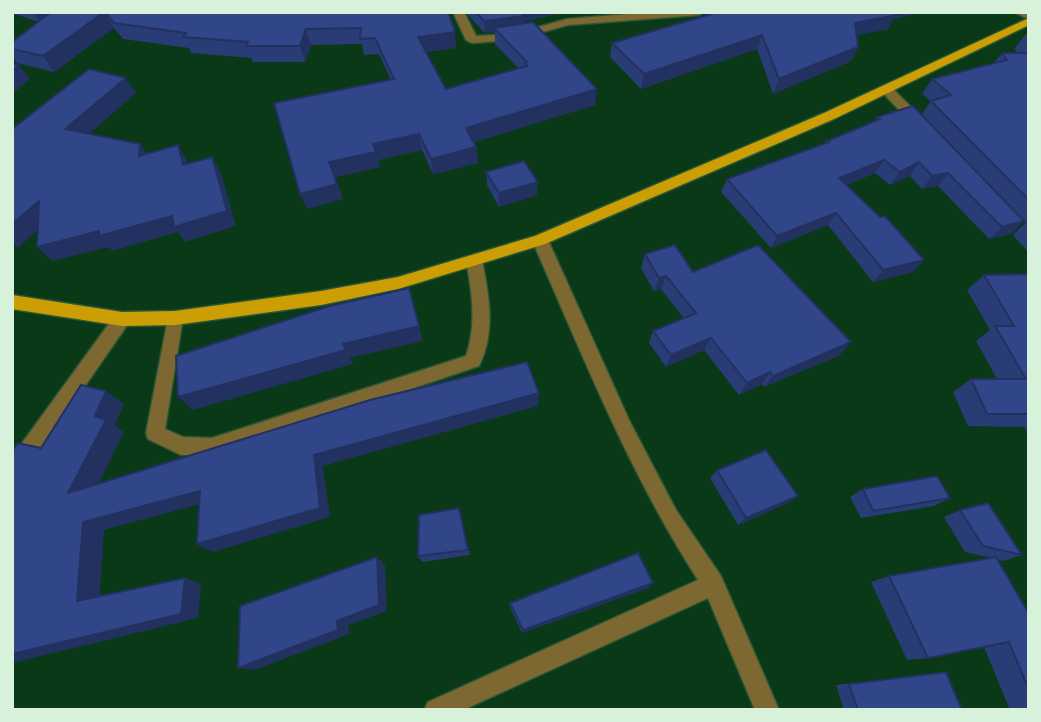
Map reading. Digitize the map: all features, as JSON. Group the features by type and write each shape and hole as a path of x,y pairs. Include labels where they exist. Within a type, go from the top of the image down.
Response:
{"main road":[{"path":"12,302 122,319 174,318 321,298 398,283 540,240 887,90 1029,19"}],"street":[{"path":"458,12 472,40 514,37 567,22 699,12"},
{"path":"1020,12 1029,19"},
{"path":"887,90 933,138"},
{"path":"540,240 623,428 669,517 713,584 767,710"},
{"path":"174,318 155,433 181,446 212,447 472,361 480,340 484,314 474,260"},
{"path":"12,474 122,319"},
{"path":"436,710 713,584"}],"building":[{"path":"49,12 104,12 43,56 12,49 12,42"},
{"path":"105,12 448,12 455,32 418,37 446,89 527,66 527,62 494,28 533,22 597,89 466,128 476,147 431,159 419,134 373,144 376,152 329,162 337,184 300,194 274,103 394,79 375,38 360,39 361,28 306,29 300,46 246,46 248,42 183,37 186,33 114,23"},
{"path":"476,12 520,12 524,16 484,21"},
{"path":"718,12 893,12 896,15 855,23 858,47 779,79 762,35 644,74 612,43"},
{"path":"1002,53 1029,53 1029,200 931,101 951,95 932,79 1007,60"},
{"path":"89,69 126,78 65,129 140,144 139,156 178,145 183,165 212,157 227,211 174,227 172,216 99,236 99,231 37,247 39,201 12,224 12,129"},
{"path":"913,106 1024,221 1002,227 948,173 932,176 919,162 900,172 884,160 839,178 880,217 885,216 924,260 883,270 836,213 777,236 727,179 829,142 827,141 880,119 877,117"},
{"path":"524,161 538,182 499,193 486,172"},
{"path":"675,245 693,272 758,245 851,342 773,376 770,372 747,383 711,338 671,355 653,331 696,313 666,276 659,278 645,254"},
{"path":"1029,274 1029,414 987,414 971,379 1026,379 995,326 1014,326 984,275"},
{"path":"409,288 419,326 343,344 346,350 178,397 176,356 330,306"},
{"path":"527,362 539,393 314,455 320,508 197,544 200,491 83,522 77,601 185,578 181,614 12,654 12,451 18,443 41,448 81,385 106,391 95,416 106,420 68,493 370,400"},
{"path":"766,450 798,496 746,518 717,470"},
{"path":"937,476 950,498 873,511 863,489"},
{"path":"988,503 1022,555 983,546 960,510"},
{"path":"459,508 468,550 418,556 419,515"},
{"path":"638,553 653,583 523,630 510,603"},
{"path":"377,557 379,605 337,621 338,630 238,668 240,606"},
{"path":"996,557 1029,614 1029,690 1009,642 928,658 889,576"},
{"path":"946,672 962,710 858,710 849,684"}]}
